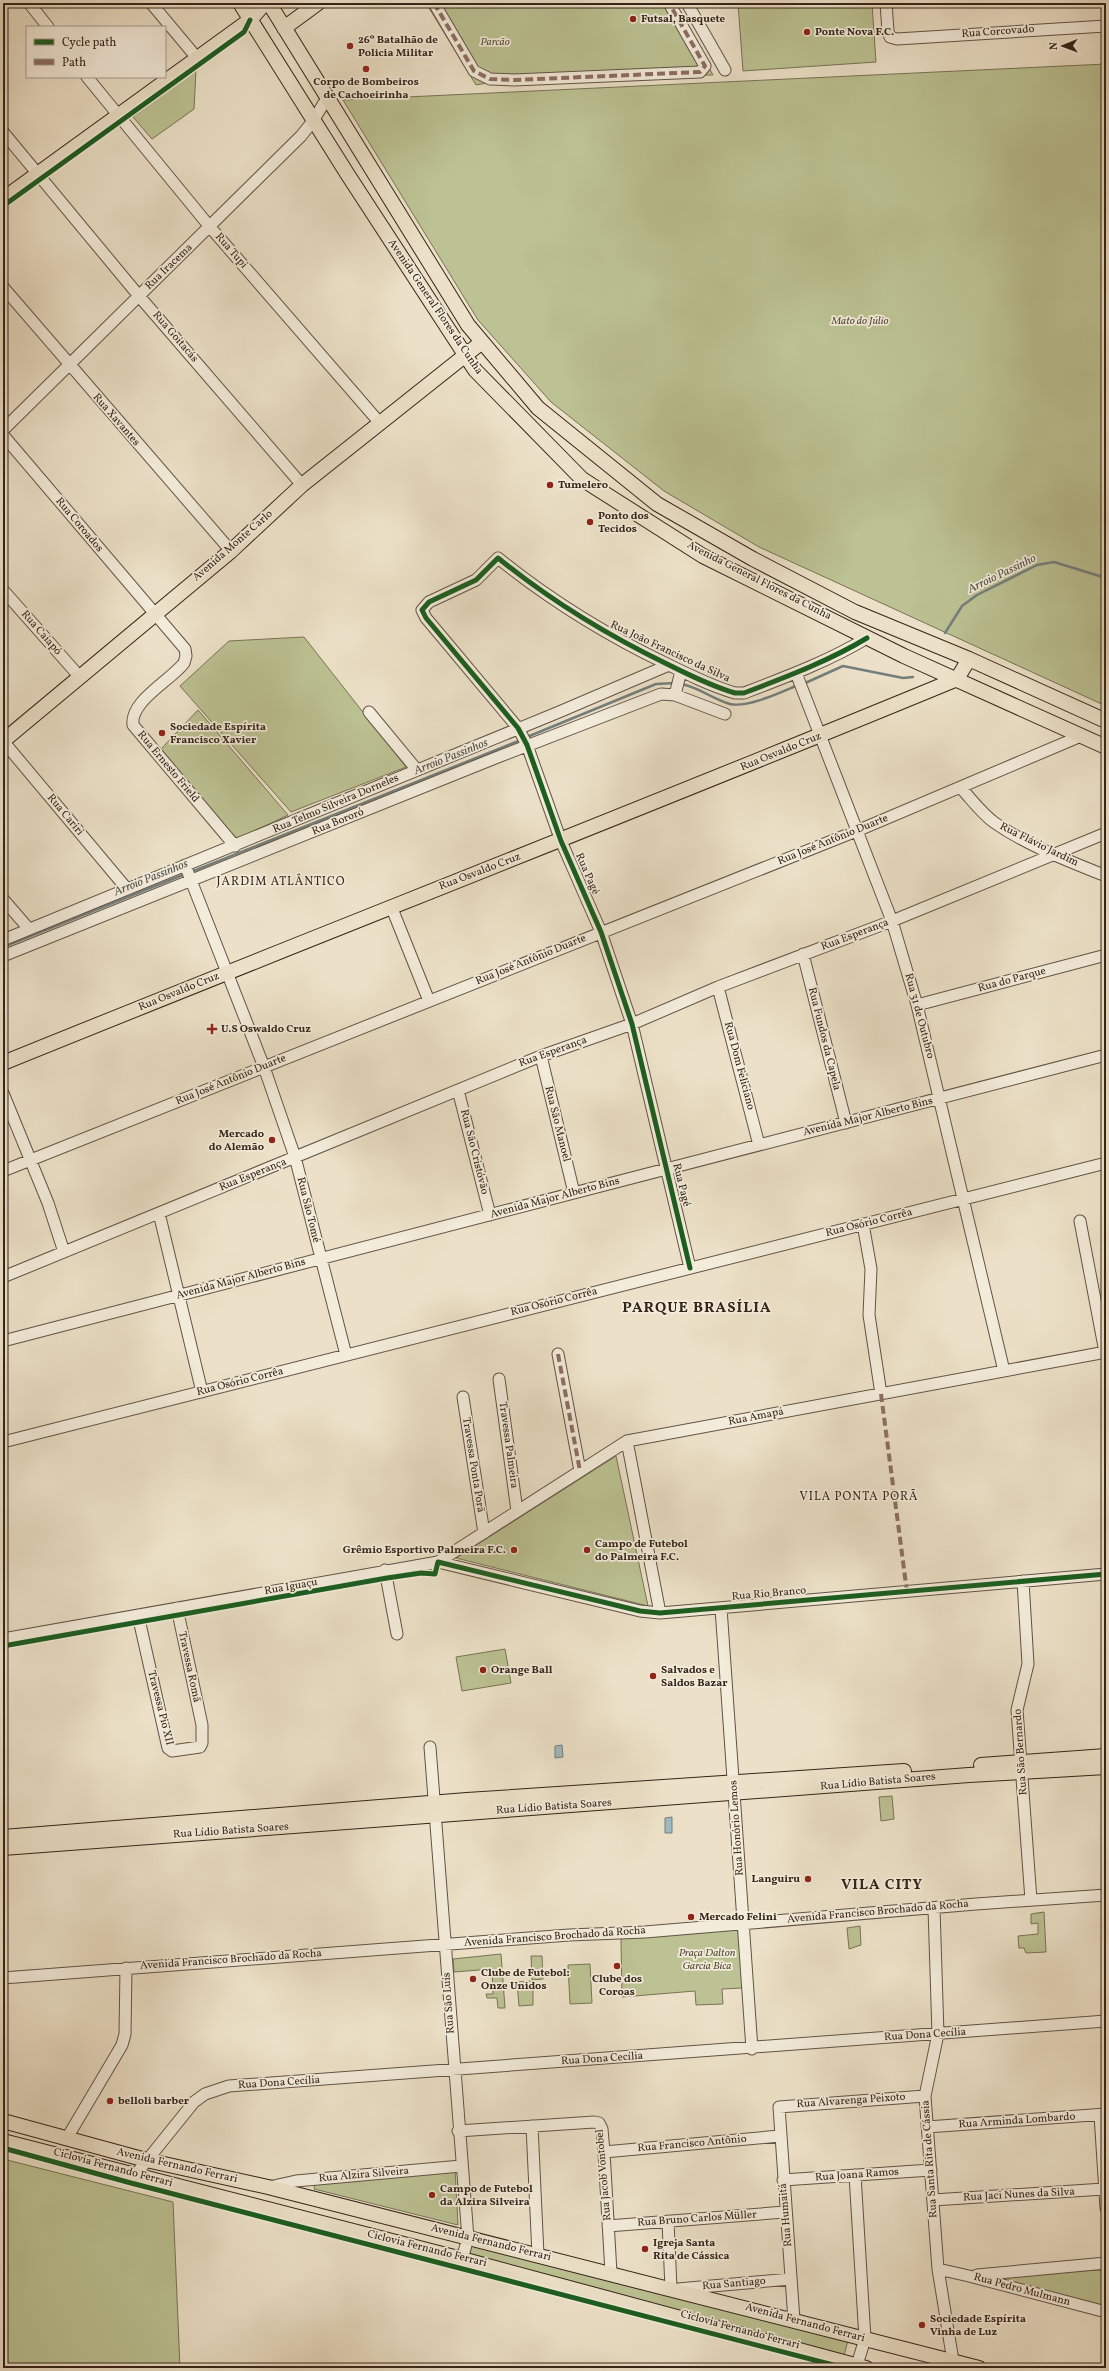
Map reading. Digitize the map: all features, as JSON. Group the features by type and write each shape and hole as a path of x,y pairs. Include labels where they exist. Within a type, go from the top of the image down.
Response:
{"main road":[{"name":"Avenida General Flores da Cunha","path":"240,3 313,121 475,370 582,478 703,556 904,656 938,670 1106,747"},
{"path":"3,199 250,20 265,3"},
{"name":"Avenida General Flores da Cunha","path":"269,3 468,325 538,408 657,504 753,559 855,612 969,659 1106,721"},
{"path":"284,28 318,3"},
{"name":"Avenida Monte Carlo","path":"3,741 230,550 302,485 379,422 482,342"},
{"path":"855,612 868,638"},
{"path":"957,679 969,659"},
{"name":"Rua Osvaldo Cruz","path":"3,1063 391,906 561,841 957,679"},
{"name":"Rua Lídio Batista Soares","path":"3,1848 137,1833 362,1815 1079,1763 1106,1756"},
{"name":"Rua Lídio Batista Soares","path":"1079,1763 1106,1767"},
{"name":"Rua Lídio Batista Soares","path":"3,1837 137,1833"},
{"name":"Avenida Fernando Ferrari","path":"3,2121 146,2160 268,2187 611,2273 979,2368"},
{"name":"Avenida Fernando Ferrari","path":"3,2140 462,2259 860,2367"}],"street":[{"path":"29,3 47,26"},
{"path":"151,3 197,58"},
{"path":"434,3 474,71 490,79 514,80 700,72 705,66 669,3"},
{"path":"687,3 724,70"},
{"name":"Rua Corcovado","path":"886,3 888,31 890,37 897,39 1106,26"},
{"name":"Rua Tupi","path":"88,78 210,227 379,422"},
{"name":"Rua Iracema","path":"3,430 210,227 313,121 327,98"},
{"name":"Rua Goitacás","path":"3,132 36,174 139,296 302,485"},
{"name":"Rua Xavantes","path":"3,287 68,365 230,550"},
{"name":"Rua Coroados","path":"3,435 155,614"},
{"name":"Rua João Francisco da Silva","path":"498,558 525,581 590,624 669,665 677,682 735,693 744,693 797,676 868,638"},
{"name":"Rua Pagé","path":"498,558 476,580 429,602 422,610 426,618 518,729 527,744 561,841 601,932 632,1024 690,1268"},
{"name":"Rua Caiapó","path":"3,590 79,676"},
{"name":"Rua Ernesto Frield","path":"155,614 180,643 186,656 184,664 139,705 132,717 133,725 235,846"},
{"name":"Rua Telmo Silveira Dorneles","path":"3,940 127,889 188,873 235,846 669,665"},
{"name":"Rua 31 de Outubro","path":"797,676 859,830 892,921 917,1005 1004,1371"},
{"name":"Rua Bororó","path":"3,956 188,873 661,694 677,682 725,714"},
{"path":"369,712 417,770"},
{"name":"Rua José Antônio Duarte","path":"3,1171 859,830 1081,736"},
{"name":"Rua Cariri","path":"3,741 127,889"},
{"name":"Rua Flávio Jardim","path":"961,788 994,823 1055,855 1106,876"},
{"name":"Rua Esperança","path":"3,1277 540,1056 632,1024 718,987 892,921 1106,833"},
{"name":"Rua São Tomé","path":"188,873 264,1067 295,1157 320,1259 346,1355"},
{"path":"3,899 28,929"},
{"path":"391,906 429,1001"},
{"name":"Rua Fundos da Capela","path":"803,954 846,1123"},
{"name":"Rua do Parque","path":"917,1005 1106,955"},
{"name":"Rua Dom Feliciano","path":"718,987 759,1145"},
{"name":"Avenida Major Alberto Bins","path":"3,1341 1106,1055"},
{"name":"Rua São Manoel","path":"540,1056 574,1193"},
{"name":"Rua São Cristóvão","path":"458,1090 490,1215"},
{"path":"3,1093 48,1203 64,1252"},
{"name":"Rua Osório Corrêa","path":"3,1442 1106,1163"},
{"path":"159,1213 202,1392"},
{"path":"1080,1221 1106,1352"},
{"path":"863,1224 871,1269 869,1315 881,1394"},
{"name":"Rua Amapá","path":"438,1562 627,1441 1106,1352"},
{"path":"558,1354 580,1471"},
{"name":"Travessa Palmeira","path":"499,1379 517,1511"},
{"name":"Travessa Ponta Porã","path":"463,1397 484,1533"},
{"path":"627,1441 660,1613"},
{"name":"Rua Rio Branco","path":"438,1562 640,1611 660,1613 1106,1574"},
{"name":"Rua Iguaçu","path":"4,1636 138,1615 385,1570 438,1562"},
{"path":"385,1570 397,1634"},
{"name":"Rua São Bernardo","path":"1023,1581 1028,1664 1017,1710 1031,1900"},
{"name":"Travessa Romã","path":"177,1608 202,1726"},
{"name":"Rua Honório Lemos","path":"721,1608 752,2048"},
{"name":"Travessa Pio XII","path":"138,1615 170,1750 200,1747 202,1743 202,1726"},
{"name":"Rua São Luís","path":"430,1747 458,2131 468,2238 462,2259"},
{"name":"Avenida Francisco Brochado da Rocha","path":"3,1978 642,1932 743,1922 1106,1895"},
{"name":"Rua Santa Rita de Cássia","path":"934,1908 938,2034 925,2096 938,2270 952,2361"},
{"path":"67,2138 122,2045 125,2034 126,1968"},
{"name":"Rua Dona Cecília","path":"136,2174 194,2102 218,2089 230,2086 1106,2021"},
{"name":"Rua Alvarenga Peixoto","path":"778,2110 780,2106 925,2096"},
{"name":"Rua Humaitá","path":"778,2110 794,2320"},
{"path":"1103,2114 1104,2190 1106,2208"},
{"name":"Rua Arminda Lombardo","path":"927,2127 1103,2114"},
{"name":"Rua Jacob Vontobel","path":"458,2131 594,2122 600,2124 602,2129 604,2152 611,2273"},
{"path":"532,2126 538,2255"},
{"name":"Rua Francisco Antônio","path":"604,2152 780,2136"},
{"name":"Rua Alzira Silveira","path":"268,2187 296,2181 461,2166"},
{"name":"Rua Joana Ramos","path":"783,2180 931,2170"},
{"path":"855,2175 866,2339 860,2367"},
{"name":"Rua Jaci Nunes da Silva","path":"933,2200 1104,2190"},
{"name":"Rua Bruno Carlos Müller","path":"608,2226 785,2212"},
{"path":"668,2221 673,2289"},
{"path":"969,2276 1106,2263"},
{"name":"Rua Pedro Mulmann","path":"938,2270 969,2276 1106,2312"},
{"name":"Rua Santiago","path":"673,2289 791,2279"}],"green space":[{"name":"Parcão","path":"426,3 672,3 713,75 523,76 476,85"},
{"name":"Ponte Nova F.C.","path":"738,3 872,3 876,62 743,71"},
{"name":"Mato do Júlio","path":"1106,64 1106,706 759,547 664,491 551,402 478,320 343,100"},
{"path":"196,70 194,109 152,139 133,117"},
{"path":"304,637 406,767 291,812 180,686 229,641"},
{"path":"198,710 288,815 236,840 161,749"},
{"path":"616,1456 648,1606 456,1558"},
{"name":"Orange Ball","path":"505,1649 511,1683 462,1691 456,1657"},
{"path":"892,1796 894,1819 881,1821 879,1797"},
{"path":"1044,1912 1046,1952 1026,1953 1024,1948 1019,1948 1018,1936 1038,1934 1038,1923 1031,1924 1031,1914"},
{"name":"Praça Dalton Garcia Bica","path":"743,1922 742,1988 722,1989 723,2004 696,2005 695,1991 622,1997 621,1940 626,1933"},
{"path":"860,1926 861,1945 849,1949 847,1928"},
{"path":"501,1954 505,2008 498,2008 497,1998 487,1998 486,1994 493,1994 492,1969 454,1972 453,1959"},
{"path":"531,1956 542,1956 543,1979 532,1980"},
{"path":"590,1964 592,2003 570,2004 568,1965"},
{"path":"533,1981 533,2005 519,2006 517,1982"},
{"path":"3,2159 173,2202 180,2368 3,2368"},
{"path":"455,2169 458,2225 314,2189 316,2179"},
{"path":"472,2245 848,2340 844,2356 468,2260"},
{"path":"1101,2270 1104,2309 1012,2285 1009,2279 1013,2274"}],"water":[{"path":"562,1745 563,1757 555,1758 555,1746"},
{"path":"672,1817 672,1833 665,1833 665,1818"}],"waterway":[{"name":"Arroio Passinho","path":"945,633 962,606 977,595 1037,565 1054,562 1106,578"},
{"name":"Arroio Passinhos","path":"803,684 843,666 903,678 913,677"},
{"name":"Arroio Passinhos","path":"527,737 656,684 676,683"},
{"name":"Arroio Passinhos","path":"681,684 694,688 723,702 737,705 755,702 798,685"},
{"name":"Arroio Passinhos","path":"191,872 521,740"},
{"name":"Arroio Passinhos","path":"3,947 185,874"}],"marked path":[{"path":"434,3 474,71 490,79 514,80 700,72 705,66 669,3"},
{"path":"558,1354 580,1471"},
{"path":"881,1394 907,1592"}],"cycle path":[{"path":"3,206 244,32 250,20"},
{"path":"690,1268 632,1024 601,932 561,841 527,745 518,728 426,618 422,610 429,602 476,580 498,558 558,602 621,640 682,671 735,693 744,693 776,681 838,654 867,638"},
{"path":"3,1646 387,1578 421,1573 435,1574 438,1562 640,1611 660,1613 1106,1574"},
{"name":"Ciclovia Fernando Ferrari","path":"3,2148 131,2183 845,2368"}],"place":[{"name":"Futsal, Basquete","path":"633,19"},
{"name":"Ponte Nova F.C.","path":"807,32"},
{"name":"26º Batalhão de Policia Militar","path":"350,46"},
{"name":"Corpo de Bombeiros de Cachoeirinha","path":"366,69"},
{"name":"Tumelero","path":"550,485"},
{"name":"Ponto dos Tecidos","path":"590,522"},
{"name":"Sociedade Espírita Francisco Xavier","path":"162,733"},
{"name":"U.S Oswaldo Cruz","path":"212,1029"},
{"name":"Mercado do Alemão","path":"272,1140"},
{"name":"Grêmio Esportivo Palmeira F.C.","path":"514,1550"},
{"name":"Campo de Futebol do Palmeira F.C.","path":"587,1550"},
{"name":"Orange Ball","path":"483,1670"},
{"name":"Salvados e Saldos Bazar","path":"653,1676"},
{"name":"Languiru","path":"808,1879"},
{"name":"Mercado Felini","path":"691,1917"},
{"name":"Clube dos Coroas","path":"617,1966"},
{"name":"Clube de Futebol: Onze Unidos","path":"473,1979"},
{"name":"belloli barber","path":"110,2101"},
{"name":"Campo de Futebol da Alzira Silveira","path":"432,2195"},
{"name":"Igreja Santa Rita de Cássica","path":"645,2249"},
{"name":"Sociedade Espírita Vinha de Luz","path":"922,2325"}],"district":[{"name":"JARDIM ATLÂNTICO","path":"281,882"},
{"name":"PARQUE BRASÍLIA","path":"697,1308"},
{"name":"VILA PONTA PORÃ","path":"859,1497"},
{"name":"VILA CITY","path":"882,1885"}]}
